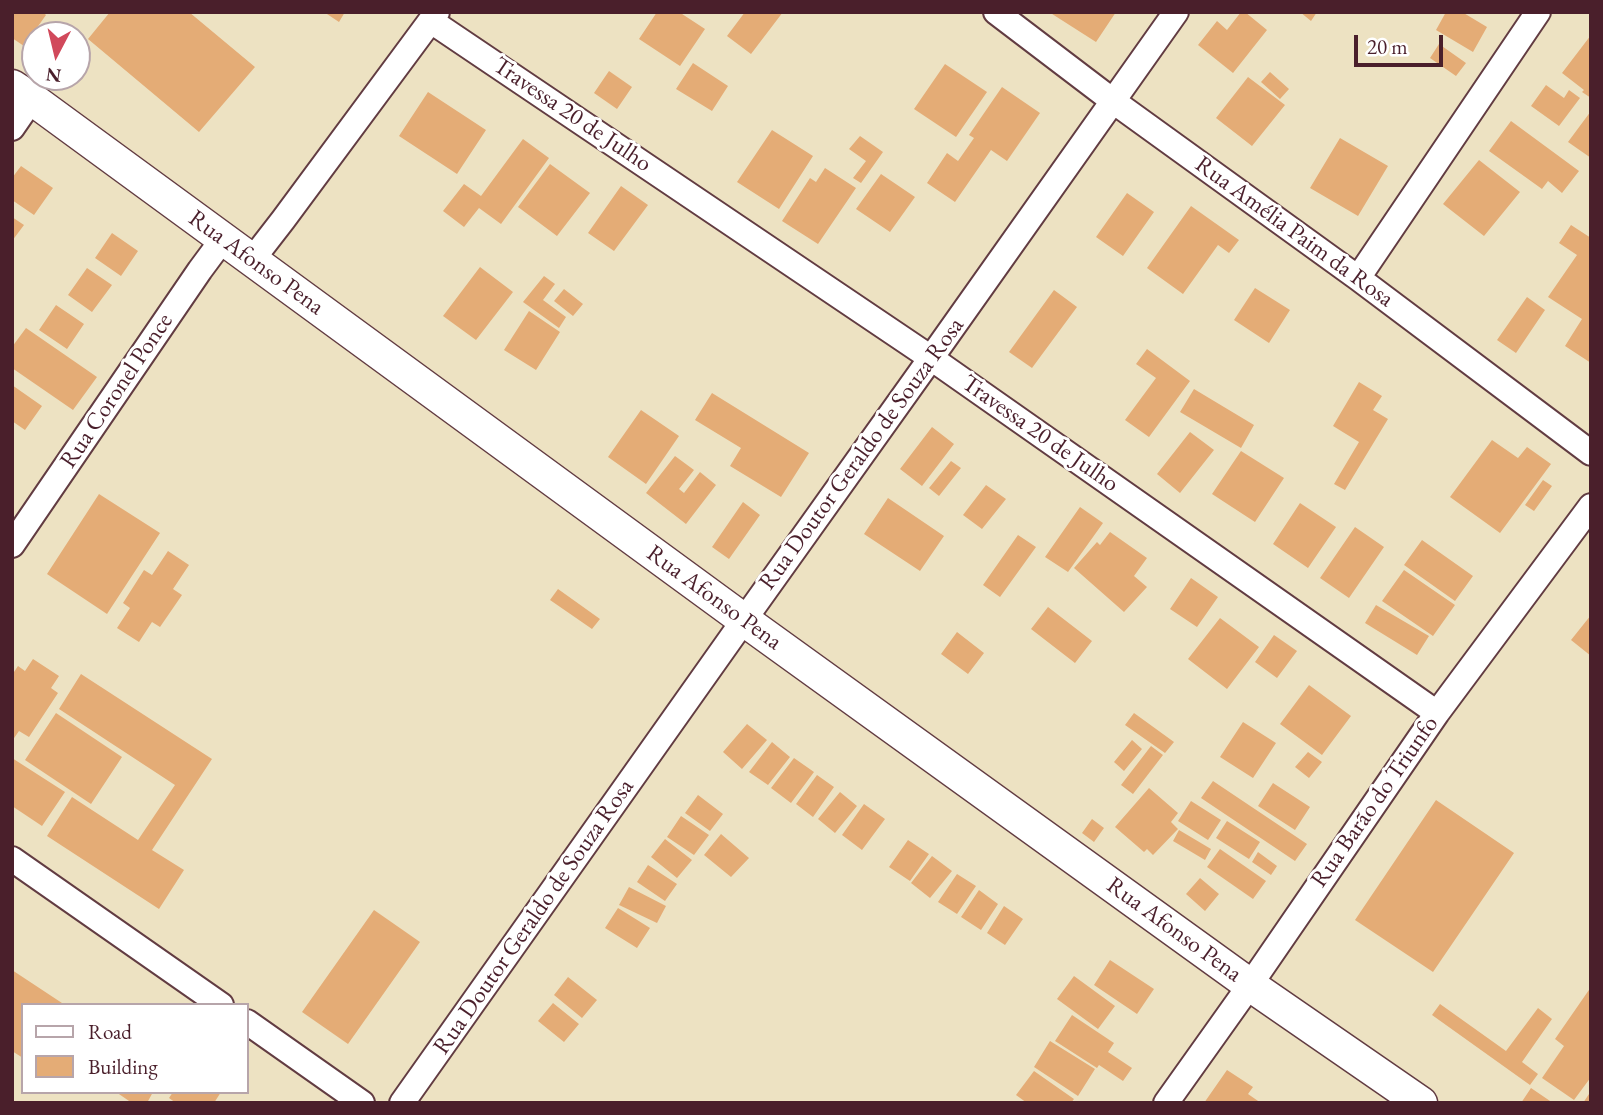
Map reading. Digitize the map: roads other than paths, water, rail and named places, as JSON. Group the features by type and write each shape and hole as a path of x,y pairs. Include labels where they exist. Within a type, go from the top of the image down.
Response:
{"street":[{"name":"Rua Amélia Paim da Rosa","path":"996,12 1113,102 1358,278 1591,453"},
{"name":"Rua Doutor Geraldo de Souza Rosa","path":"402,1103 1176,12"},
{"path":"1358,278 1538,12"},
{"path":"252,260 434,16"},
{"name":"Travessa 20 de Julho","path":"434,16 932,358 1437,713"},
{"path":"12,128 22,93"},
{"name":"Rua Afonso Pena","path":"22,93 744,620 1250,985 1420,1103"},
{"name":"Rua Coronel Ponce","path":"12,545 223,239"},
{"name":"Rua Barão do Triunfo","path":"1166,1103 1437,713 1591,506"},
{"path":"12,859 219,1003"},
{"path":"248,1023 362,1103"}]}
